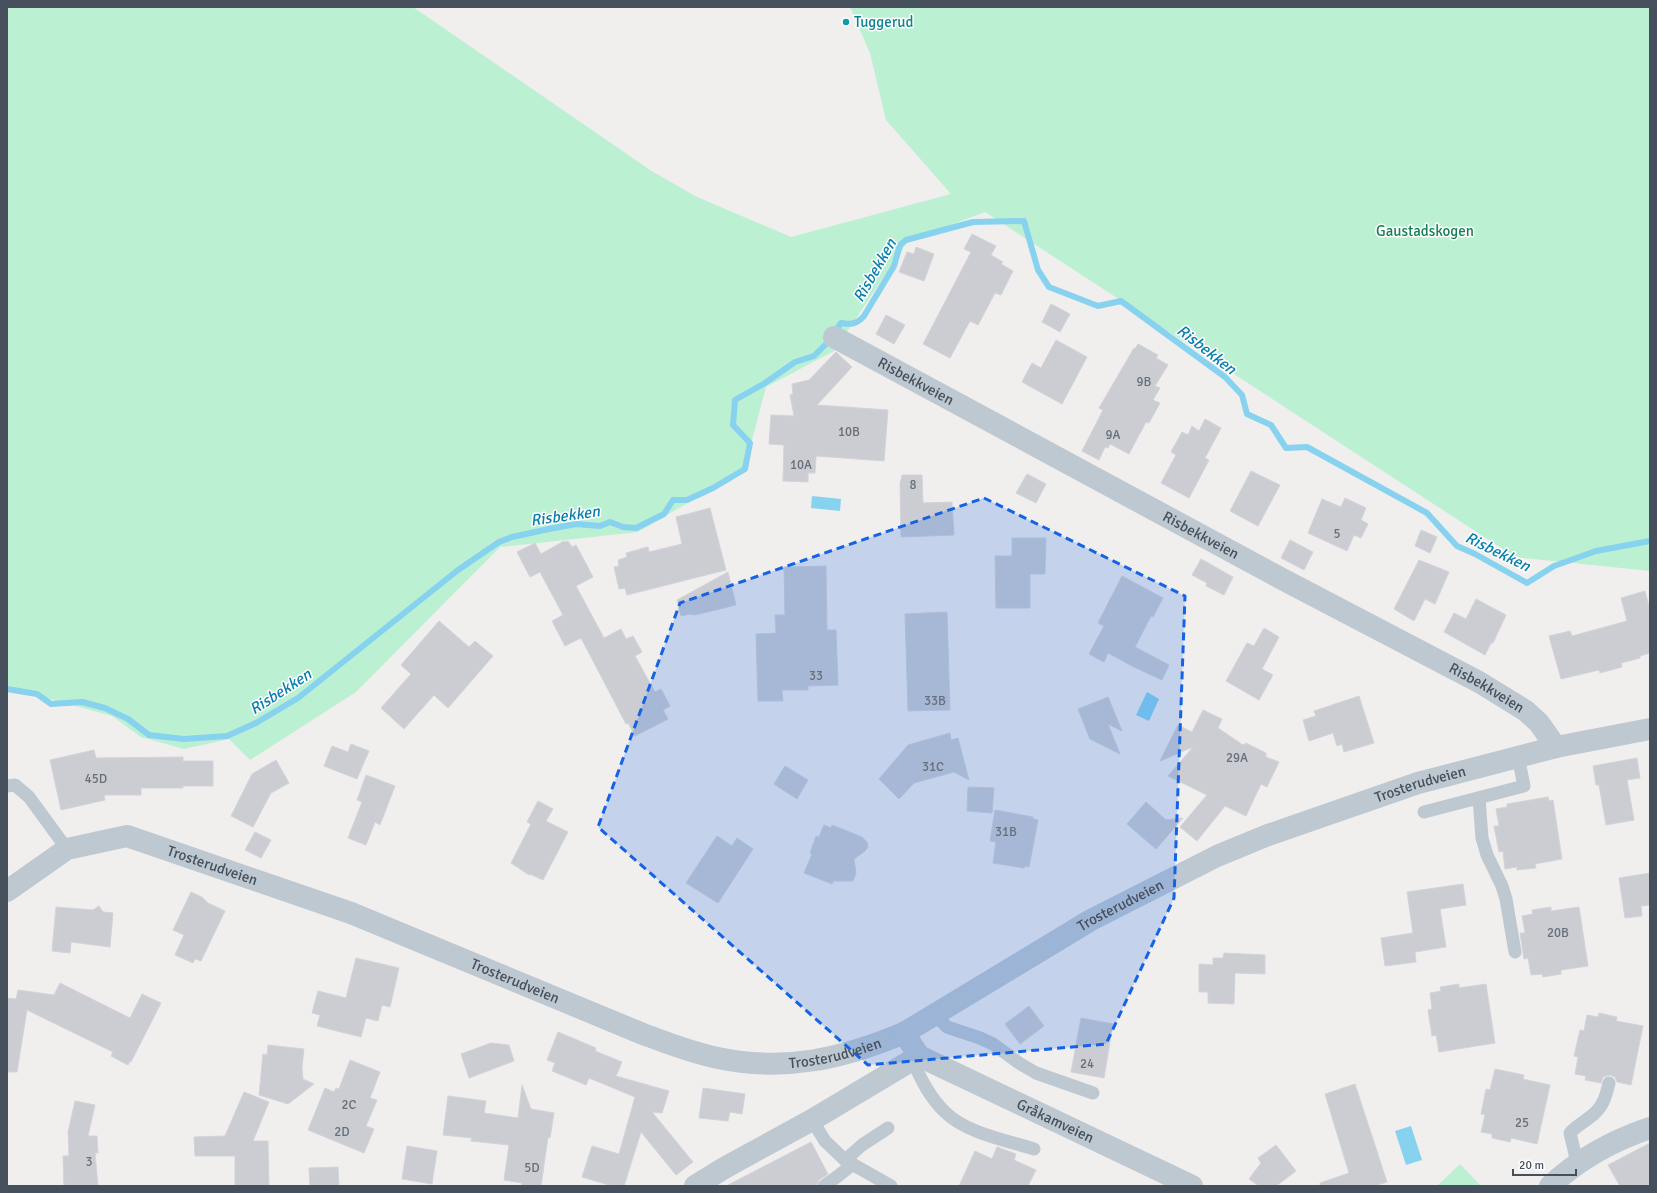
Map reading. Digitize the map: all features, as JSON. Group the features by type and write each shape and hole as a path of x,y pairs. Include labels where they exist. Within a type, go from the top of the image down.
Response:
{"street":[{"name":"Risbekkveien","path":"834,337 1284,580 1479,682 1526,711 1539,723 1556,746"},
{"name":"Trosterudveien","path":"7,890 67,849 127,836 351,913 642,1034 685,1050 744,1063 800,1063 834,1058 872,1046 904,1033 1091,920 1217,856 1268,835 1418,783 1556,746 1650,729"},
{"path":"695,1186 726,1167 812,1120 915,1058 904,1033"},
{"name":"Gråkamveien","path":"915,1058 1192,1186"},
{"path":"1550,1186 1580,1163 1608,1146 1650,1128"}],"lane":[{"path":"1424,812 1524,786 1518,756"},
{"path":"7,786 15,785 29,797 67,849"},
{"path":"1479,798 1482,838 1487,855 1502,886 1506,899 1514,952"},
{"path":"935,1015 947,1027 993,1044 1019,1063 1036,1073 1092,1093"},
{"path":"915,1058 927,1089 934,1100 957,1122 970,1128 1034,1148"},
{"path":"1580,1163 1575,1154 1570,1133 1576,1126 1591,1117 1601,1106 1609,1083"},
{"path":"812,1120 825,1141 849,1162 891,1186"},
{"path":"824,1186 838,1176 862,1145 888,1128"}],"highlighted area":[{"path":"984,498 1185,596 1174,898 1106,1044 868,1065 598,827 680,603"}],"green space":[{"name":"Gaustadskogen","path":"7,7 413,7 650,170 695,196 791,237 951,194 886,120 870,53 850,7 1650,7 1650,571 1515,557 985,212 908,241 834,351 766,387 744,470 638,532 500,547 356,692 250,760 229,739 184,749 141,737 112,716 7,687"},
{"path":"1460,1164 1481,1186 1437,1186"}],"water":[{"path":"812,496 841,499 840,511 811,508"},
{"path":"1147,692 1159,699 1149,721 1136,715"},
{"path":"1411,1126 1422,1160 1406,1165 1395,1131"}],"building":[{"path":"972,234 996,246 991,255 1003,262 1001,264 1013,271 1001,295 995,293 978,325 970,321 950,358 923,344 971,252 964,249"},
{"path":"916,247 934,254 924,281 899,272 907,252 914,254"},
{"path":"1051,304 1070,314 1060,332 1042,322"},
{"path":"886,315 905,325 894,344 876,334"},
{"path":"1056,340 1087,357 1062,404 1022,382 1032,363 1041,368"},
{"path":"1138,344 1158,355 1156,358 1168,365 1155,386 1160,388 1153,400 1160,403 1149,423 1146,422 1129,454 1110,444 1108,448 1105,447 1099,460 1082,451 1103,410 1099,408 1134,348 1135,349"},
{"path":"836,352 852,367 817,405 888,410 884,461 816,456 815,473 808,473 808,482 783,481 784,445 769,444 771,415 794,416 790,395 793,394 792,384 809,380"},
{"path":"1205,419 1221,428 1205,458 1209,460 1189,498 1161,483 1176,455 1171,452 1182,432 1188,435 1192,426 1199,431"},
{"path":"1251,471 1280,485 1258,526 1230,511"},
{"path":"1027,474 1046,484 1036,503 1016,493"},
{"path":"902,475 922,475 923,503 952,502 954,535 901,537 900,484"},
{"path":"1345,498 1366,508 1361,520 1368,524 1361,538 1354,535 1347,551 1308,533 1322,499 1341,507"},
{"path":"710,508 726,570 627,595 625,588 619,589 614,567 619,566 618,560 627,557 626,553 648,547 649,552 682,544 676,517"},
{"path":"1421,530 1437,537 1430,553 1415,546"},
{"path":"1012,538 1046,538 1045,574 1030,574 1030,608 996,608 995,556 1012,556"},
{"path":"1290,540 1313,552 1304,570 1281,558"},
{"path":"564,541 568,541 572,547 576,545 593,577 576,586 604,638 621,629 626,639 633,636 642,652 635,656 655,692 661,689 670,706 663,710 668,719 635,736 628,723 626,724 581,638 565,646 552,621 563,615 540,572 530,577 517,552 535,543 541,554"},
{"path":"1201,559 1233,577 1224,595 1206,586 1207,583 1192,575"},
{"path":"1419,560 1449,572 1435,604 1425,599 1414,621 1394,609"},
{"path":"826,566 827,630 836,630 838,685 808,686 808,690 782,690 783,701 758,701 756,634 776,633 775,615 785,615 784,567"},
{"path":"728,572 736,605 695,615 690,614 681,616 677,600"},
{"path":"1122,576 1163,598 1153,617 1151,616 1135,647 1169,665 1162,680 1108,653 1104,662 1089,654 1104,626 1098,623"},
{"path":"1645,591 1650,610 1650,653 1640,656 1640,658 1621,663 1622,667 1600,673 1599,670 1561,679 1549,636 1570,631 1572,636 1627,621 1621,598"},
{"path":"1476,599 1506,615 1493,643 1491,643 1485,655 1444,632 1454,613 1466,619"},
{"path":"947,612 950,710 908,711 905,614"},
{"path":"439,621 469,647 475,641 493,656 448,708 434,695 404,729 381,708 411,674 401,665"},
{"path":"1264,628 1279,637 1262,669 1273,675 1259,700 1226,681 1247,643 1254,646"},
{"path":"1359,696 1374,743 1344,752 1342,744 1337,746 1333,733 1309,741 1303,720 1316,716 1314,711"},
{"path":"1108,697 1122,731 1108,724 1120,754 1090,739 1078,709"},
{"path":"1203,710 1222,719 1218,728 1243,745 1246,743 1266,753 1266,757 1279,762 1267,787 1261,784 1246,816 1225,806 1197,841 1180,827 1207,795 1168,776 1193,747 1160,761 1178,725 1192,732"},
{"path":"950,733 951,740 958,738 969,780 954,772 914,783 899,799 879,779 908,745"},
{"path":"351,744 369,751 357,779 324,766 332,746 348,752"},
{"path":"94,750 96,758 183,757 183,761 213,761 213,786 141,788 141,795 104,795 105,800 61,810 50,760"},
{"path":"1637,758 1640,778 1627,780 1634,820 1606,825 1599,785 1596,785 1593,766"},
{"path":"276,760 289,783 271,793 253,827 231,816 252,774"},
{"path":"785,766 808,780 797,799 774,784"},
{"path":"366,775 395,786 380,825 375,822 366,845 348,838 362,802 357,800"},
{"path":"968,787 994,788 992,813 967,811"},
{"path":"1548,797 1549,801 1553,800 1562,859 1535,864 1536,868 1517,870 1517,867 1505,869 1503,851 1499,852 1494,826 1499,826 1496,809 1507,807 1507,804"},
{"path":"538,801 553,809 546,821 568,832 543,880 530,874 529,875 511,863 531,824 527,822"},
{"path":"1146,802 1166,820 1183,818 1156,849 1127,824"},
{"path":"995,810 1033,817 1033,819 1038,820 1029,867 1025,866 1024,868 993,863 996,842 990,841"},
{"path":"824,825 831,828 832,825 862,837 867,842 868,847 865,851 854,859 856,873 853,881 833,881 832,884 804,873 812,854 810,853 816,836 819,837"},
{"path":"255,832 271,840 261,858 245,850"},
{"path":"717,836 732,846 737,838 753,849 718,903 686,883"},
{"path":"1650,873 1650,905 1641,906 1642,916 1625,918 1619,878"},
{"path":"1463,884 1466,905 1440,909 1446,947 1415,952 1416,962 1385,966 1381,938 1413,933 1407,892"},
{"path":"191,892 202,897 208,903 225,911 201,961 195,959 193,963 175,955 184,935 173,930"},
{"path":"99,906 103,912 113,913 110,947 71,942 70,953 52,951 56,907 93,910"},
{"path":"1551,907 1551,911 1579,907 1588,966 1561,970 1561,974 1543,977 1542,974 1531,975 1528,958 1524,959 1520,933 1525,933 1522,916 1533,914 1532,910"},
{"path":"1224,953 1265,955 1265,974 1235,973 1234,1004 1208,1003 1208,992 1199,992 1199,964 1213,965 1213,958 1223,958"},
{"path":"356,958 399,968 390,1007 382,1005 378,1021 366,1018 361,1037 317,1026 320,1015 312,1013 318,991 346,998"},
{"path":"60,983 130,1018 142,994 161,1003 131,1062 130,1061 128,1065 111,1056 113,1052 27,1010 17,1072 7,1072 7,998 16,999 18,990 54,995"},
{"path":"1459,984 1459,988 1486,984 1495,1043 1439,1052 1436,1035 1432,1036 1428,1010 1432,1009 1430,993 1441,991 1440,987"},
{"path":"1029,1006 1044,1026 1020,1044 1005,1024"},
{"path":"1599,1013 1617,1017 1616,1021 1643,1026 1631,1085 1617,1082 1615,1077 1610,1075 1603,1077 1601,1083 1585,1080 1586,1076 1575,1074 1578,1057 1574,1056 1580,1030 1584,1031 1587,1015 1598,1017"},
{"path":"1081,1018 1113,1024 1104,1078 1071,1072"},
{"path":"558,1032 596,1048 595,1051 622,1062 616,1076 669,1091 662,1113 652,1112 693,1162 676,1175 641,1132 624,1186 612,1186 582,1177 592,1146 619,1154 635,1097 589,1078 586,1085 552,1071 555,1063 547,1060"},
{"path":"491,1043 509,1045 514,1061 469,1078 461,1054"},
{"path":"268,1045 304,1049 302,1067 303,1079 314,1084 288,1104 259,1095 263,1054 267,1055"},
{"path":"350,1060 380,1072 370,1098 377,1100 366,1126 374,1129 364,1153 308,1130 325,1088 334,1092 336,1088 339,1089"},
{"path":"1495,1069 1524,1075 1523,1079 1550,1085 1537,1144 1511,1138 1510,1142 1492,1138 1492,1134 1481,1132 1485,1115 1481,1114 1486,1089 1490,1090"},
{"path":"1355,1084 1387,1182 1374,1186 1320,1186 1320,1183 1349,1173 1325,1094"},
{"path":"522,1085 531,1109 554,1113 550,1138 548,1137 541,1186 521,1186 522,1183 504,1180 509,1145 471,1141 472,1138 443,1135 448,1096 486,1101 484,1113 518,1118"},
{"path":"703,1088 745,1094 742,1114 730,1112 728,1121 699,1118"},
{"path":"244,1092 269,1102 253,1141 268,1141 269,1186 235,1186 235,1156 195,1156 194,1137 225,1136"},
{"path":"75,1101 95,1105 88,1136 97,1136 98,1153 95,1153 98,1186 64,1186 63,1156 69,1156 68,1132"},
{"path":"811,1142 828,1174 819,1180 816,1186 726,1186"},
{"path":"1650,1143 1650,1186 1620,1186 1608,1165"},
{"path":"1276,1145 1296,1171 1276,1186 1259,1186 1249,1179 1261,1163 1258,1158"},
{"path":"407,1146 437,1151 432,1184 402,1179"},
{"path":"997,1147 1016,1154 1014,1160 1036,1170 1028,1186 959,1186 975,1151 992,1159"},
{"path":"338,1167 339,1186 310,1186 309,1168"}],"waterway":[{"name":"Risbekken","path":"7,689 37,694 51,704 82,702 105,708 128,719 149,735 184,739 227,736 256,723 298,698 458,570 499,542 512,537 576,524 600,526 610,522 623,527 636,528 664,514 673,500 687,500 713,488 745,469 750,443 733,425 735,400 765,383 795,362 814,356 826,344 841,323 848,324 859,321 864,316 894,266 900,245 906,240 973,222 1024,221 1038,270 1049,287 1098,306 1121,301 1225,377 1242,395 1247,414 1271,425 1286,448 1307,447 1427,513 1457,546 1475,554 1527,583 1554,566 1596,551 1650,541"}],"place":[{"name":"Tuggerud","path":"846,22"}]}
